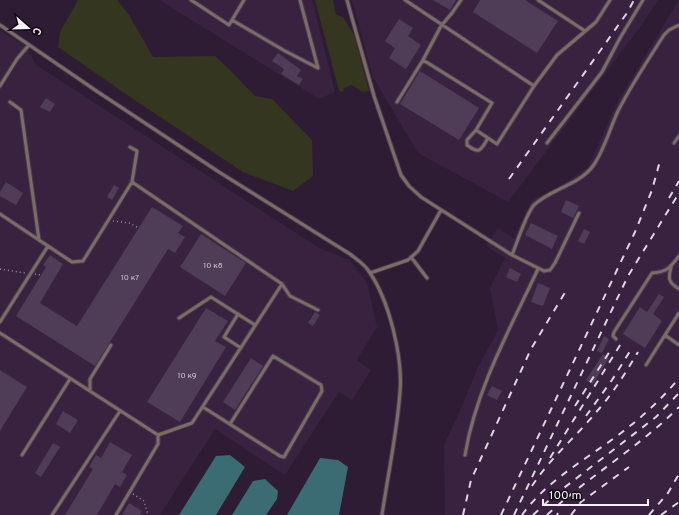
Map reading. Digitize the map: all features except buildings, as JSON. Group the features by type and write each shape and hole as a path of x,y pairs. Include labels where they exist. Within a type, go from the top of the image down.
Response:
{"lane":[{"path":"191,0 229,25 244,0"},
{"path":"232,20 318,68 300,0"},
{"path":"347,0 374,96 401,175 409,186 421,197 441,210 512,255 544,272 550,270 555,263 579,213"},
{"path":"405,0 441,26 534,86"},
{"path":"411,4 413,0"},
{"path":"397,102 423,60 441,26 461,0"},
{"path":"538,0 585,31"},
{"path":"476,130 497,144 534,86 560,52 596,22 610,0"},
{"path":"547,143 602,72 643,0"},
{"path":"0,25 213,168 350,254 368,269 387,307 399,354 401,390 382,515"},
{"path":"512,255 529,212 534,206 555,191 581,177 594,165 617,113 640,73 664,34 679,25"},
{"path":"0,86 17,59 29,45"},
{"path":"423,60 492,103 476,130 467,140 467,145 478,151 482,149 488,138"},
{"path":"10,102 21,110 39,240"},
{"path":"674,143 679,136"},
{"path":"0,214 72,262 83,261 132,182 137,151 130,147"},
{"path":"132,182 282,284 290,296 318,310"},
{"path":"370,273 408,260 418,251 441,210"},
{"path":"0,322 48,246"},
{"path":"616,339 613,336 614,332 652,273 663,272 671,266 679,256"},
{"path":"411,257 428,278"},
{"path":"671,266 668,277 671,284 679,289"},
{"path":"465,455 477,405 538,269"},
{"path":"158,435 192,423 282,284"},
{"path":"178,318 211,297 255,325"},
{"path":"646,365 679,312"},
{"path":"238,314 224,337 241,348"},
{"path":"0,333 158,435"},
{"path":"665,336 679,345"},
{"path":"90,391 90,379 111,345"},
{"path":"203,407 241,432 284,457 322,391 321,385 274,356 230,424"},
{"path":"22,455 70,379"},
{"path":"52,515 120,411"},
{"path":"116,515 158,444 158,435"}],"path":[{"path":"107,222 116,221 129,223 138,228"},
{"path":"0,269 41,275"},
{"path":"130,492 144,501 148,515"}],"shaded area":[{"path":"78,0 117,0 129,15 153,57 215,56 255,96 272,99 312,140 313,176 293,191 243,172 58,47 60,32"},
{"path":"159,0 312,0 335,92 319,99"},
{"path":"315,0 333,0 336,15 343,17 354,35 369,91 362,92 352,85 344,88 343,92 339,91"},
{"path":"352,0 658,0 638,30 508,202 418,153 373,77"},
{"path":"679,0 679,515 445,515 444,445 477,369 498,330 490,288 505,258 486,246 498,228 514,239 531,201 565,183 588,167 618,101"},
{"path":"0,30 27,47 36,65 321,249 350,260 367,283 377,327 357,360 371,370 352,400 339,392 285,475 215,429 160,515 0,515"},
{"path":"230,455 245,467 216,515 179,515 216,456"},
{"path":"320,458 338,460 348,467 339,515 287,515"},
{"path":"265,479 278,491 277,499 266,515 232,515 253,481"}],"railway":[{"path":"509,179 627,13 634,0"},
{"path":"501,515 635,232 652,190 660,161"},
{"path":"669,198 679,181"},
{"path":"514,515 628,276 679,193"},
{"path":"463,515 471,480 531,349 566,291"},
{"path":"550,458 622,342"},
{"path":"586,416 612,380 632,348"},
{"path":"575,406 610,351"},
{"path":"532,486 547,466 604,403 620,382 638,352"},
{"path":"522,515 543,491 644,414 679,378"},
{"path":"533,515 556,494 656,417 679,393"},
{"path":"547,515 580,487 647,436 679,407"},
{"path":"571,515 581,502 629,467"},
{"path":"649,515 668,493 679,474"},
{"path":"661,515 679,502"}]}
